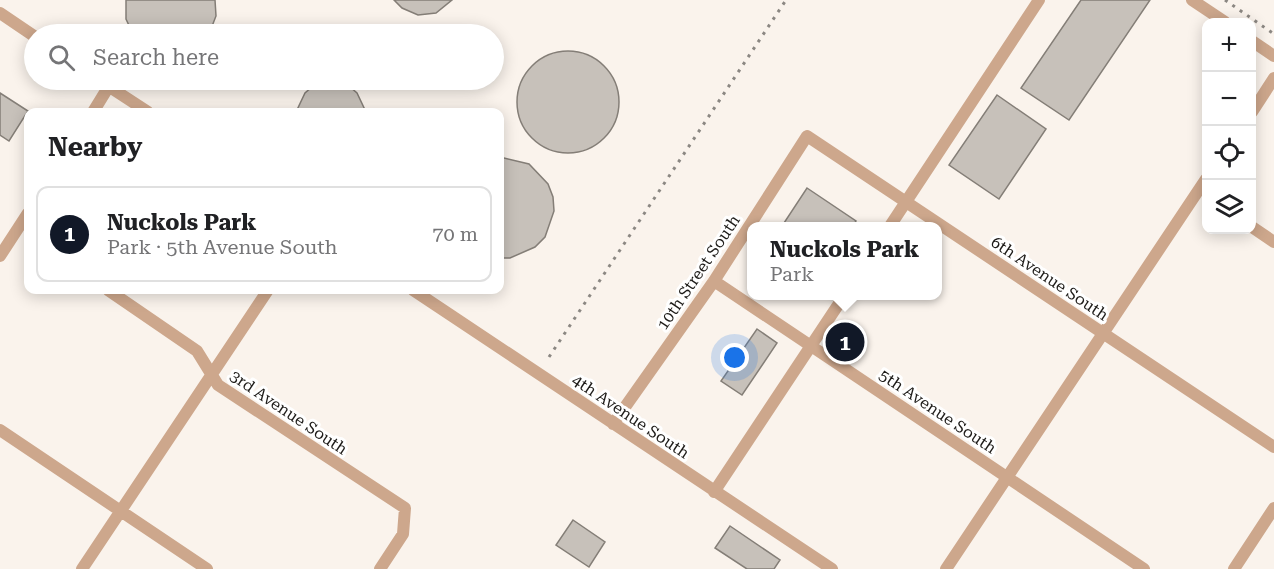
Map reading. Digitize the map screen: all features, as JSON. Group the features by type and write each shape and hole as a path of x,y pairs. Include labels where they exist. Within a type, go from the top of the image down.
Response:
{"street":[{"path":"893,222 1039,0"},
{"path":"1192,0 1219,18"},
{"path":"0,13 24,29"},
{"path":"1256,44 1274,56"},
{"path":"1256,105 1274,78"},
{"path":"95,108 101,90"},
{"path":"115,90 142,108"},
{"name":"6th Avenue South","path":"807,136 936,222"},
{"name":"10th Street South","path":"752,222 807,136"},
{"path":"946,569 1103,333 1202,194"},
{"name":"6th Avenue South","path":"942,226 1274,447"},
{"path":"1256,229 1274,242"},
{"name":"10th Street South","path":"613,424 714,281 747,230"},
{"path":"0,256 24,231"},
{"name":"5th Avenue South","path":"714,281 1144,569"},
{"name":"3rd Avenue South","path":"114,294 197,351 218,385 405,508 403,534 380,569"},
{"path":"82,569 265,294"},
{"name":"4th Avenue South","path":"418,294 829,568"},
{"path":"714,492 841,300"},
{"path":"0,430 207,569"},
{"path":"1234,569 1274,508"}],"building":[{"path":"126,0 215,0 216,16 213,24 128,24 126,19"},
{"path":"394,0 452,0 436,13 418,15 402,8"},
{"path":"1081,0 1150,0 1069,120 1021,88"},
{"path":"568,51 587,55 604,66 615,83 619,102 615,121 604,138 587,149 568,153 549,149 532,138 521,121 517,102 521,83 532,66 549,55"},
{"path":"308,90 354,90 364,108 298,108"},
{"path":"0,93 24,108 24,117 9,141 0,135"},
{"path":"997,95 1046,129 999,199 949,165"},
{"path":"504,158 529,164 548,184 553,197 554,211 545,237 535,247 510,258 504,258"},
{"path":"807,188 856,221 855,222 785,222"},
{"path":"757,329 777,343 742,395 721,381"},
{"path":"573,520 605,542 589,567 556,545"},
{"path":"730,526 780,560 774,569 747,569 715,548"}],"railway":[{"path":"549,357 786,0"},
{"path":"1225,0 1274,34"}],"place":[{"name":"Nuckols Park","path":"845,342"}]}
